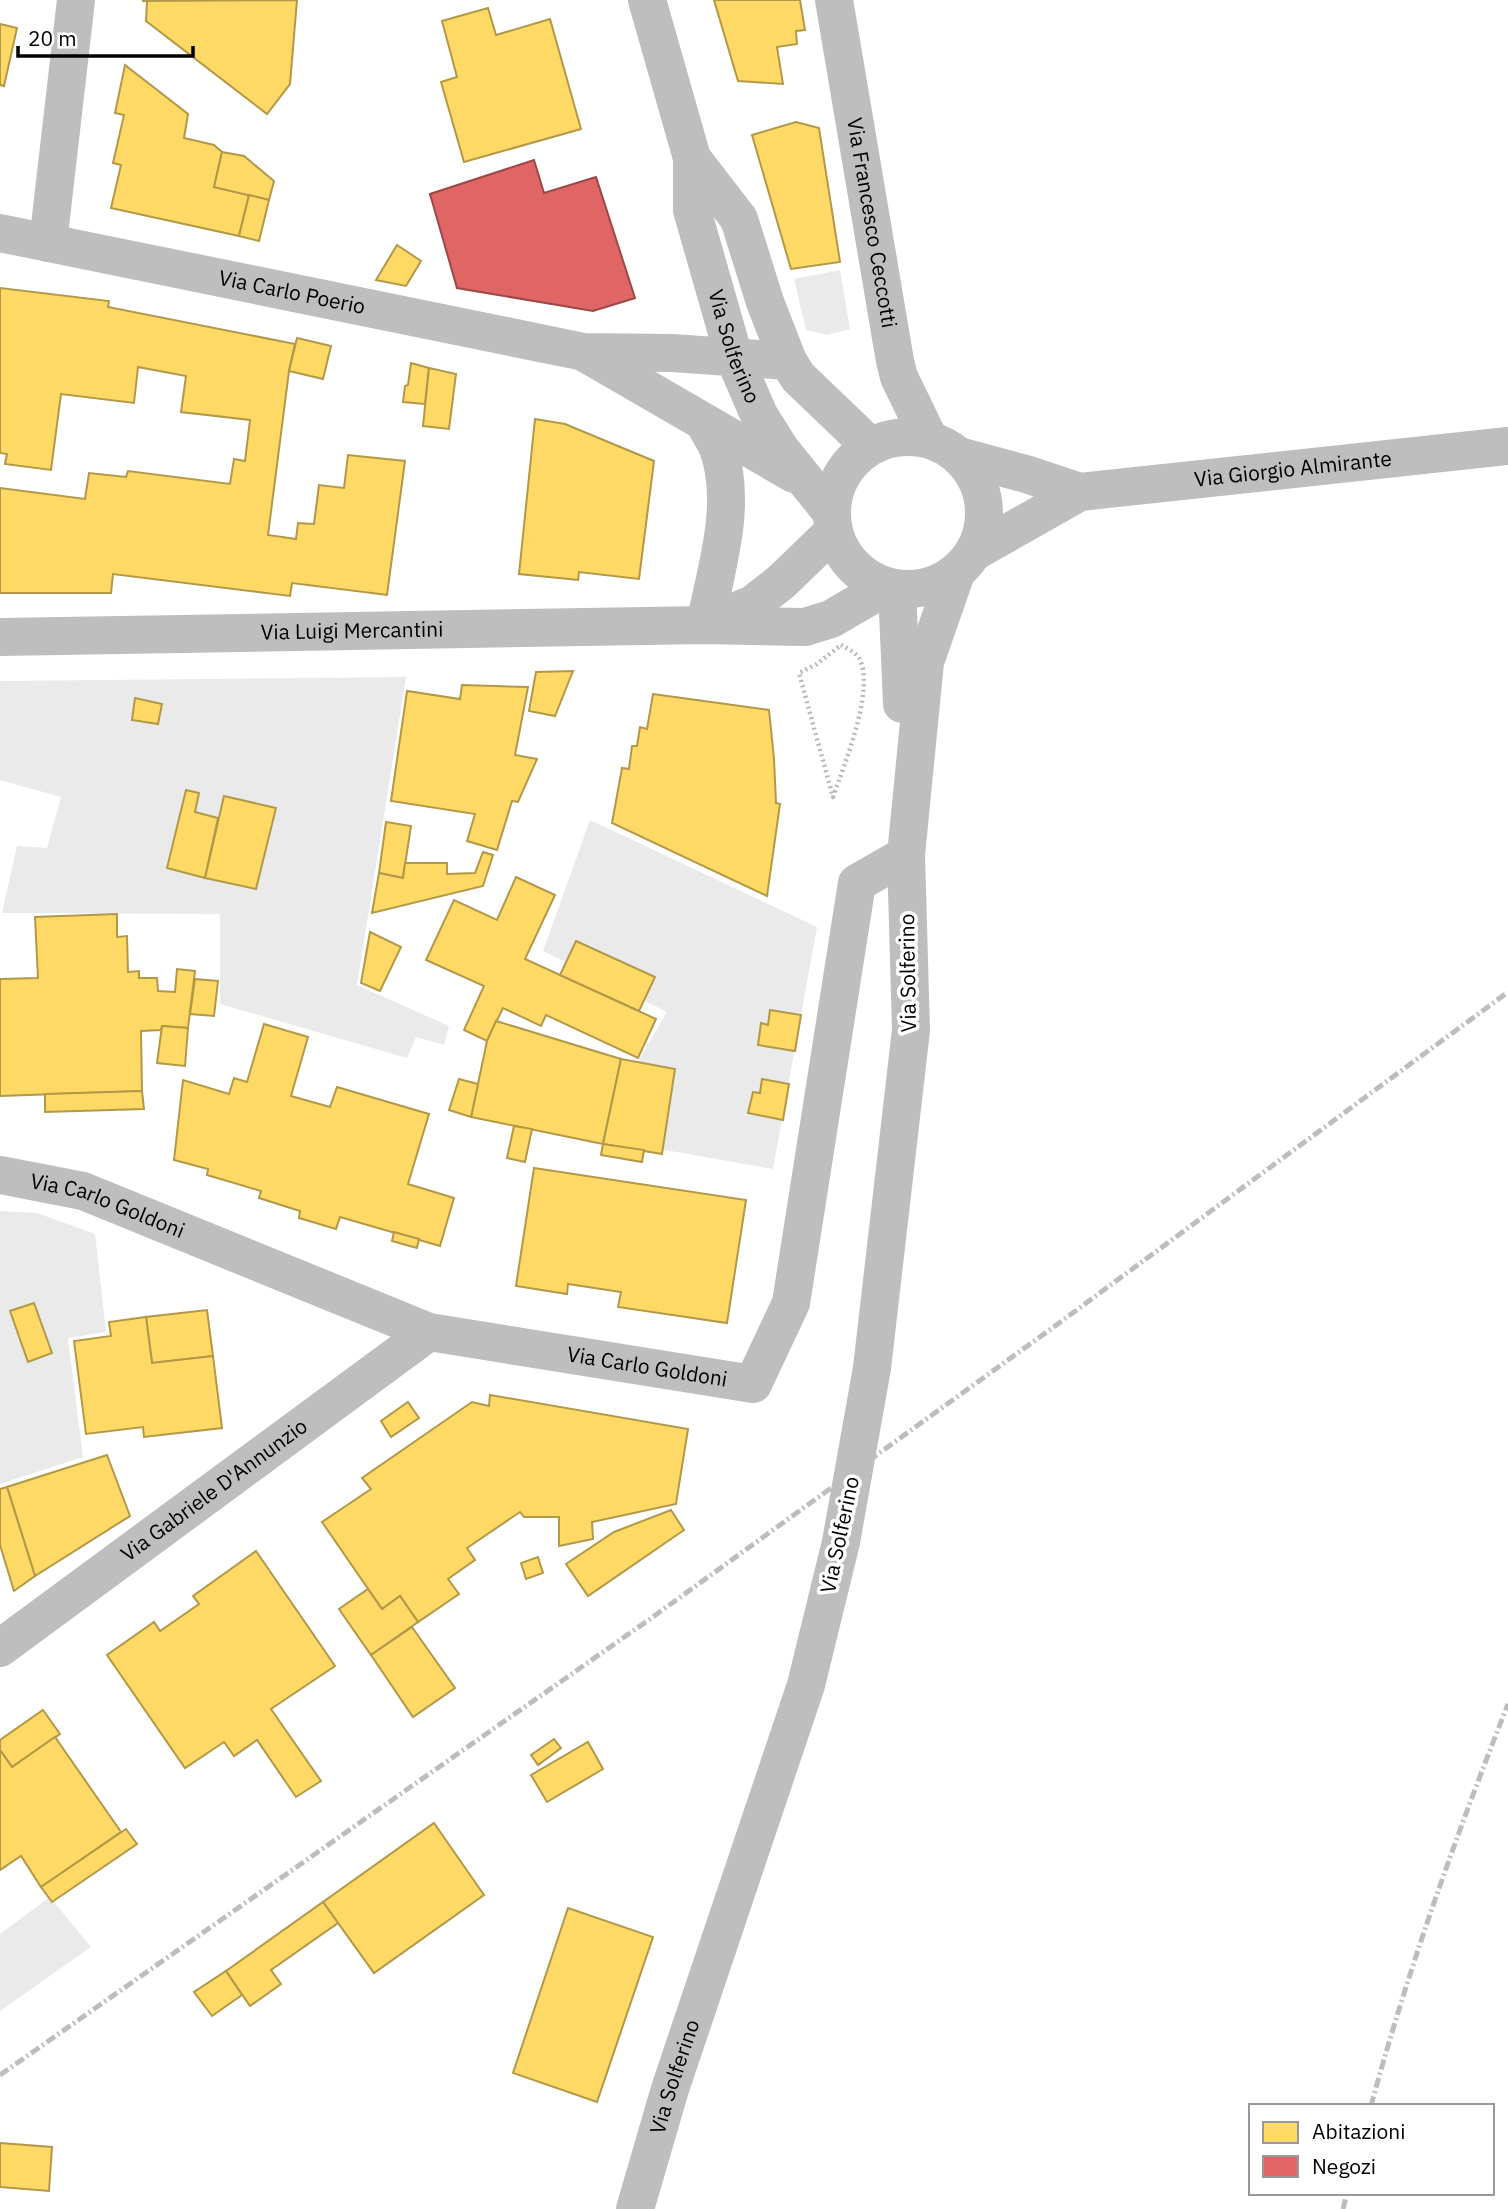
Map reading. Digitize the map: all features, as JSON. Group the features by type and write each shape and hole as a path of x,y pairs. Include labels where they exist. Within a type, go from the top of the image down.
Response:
{"street":[{"path":"48,243 76,0"},
{"name":"Via Solferino","path":"646,0 692,158 692,210 734,357 759,415 832,522"},
{"name":"Via Francesco Ceccotti","path":"834,0 895,361 899,377 944,447"},
{"name":"Via Solferino","path":"692,158 739,219 765,302 797,377 870,446"},
{"name":"Via Carlo Poerio","path":"0,233 584,352 788,361"},
{"name":"Via Carlo Poerio","path":"584,352 805,480"},
{"path":"705,424 718,449 725,483 724,531 705,625"},
{"path":"909,436 944,447 973,472 981,492 984,512 982,533 965,562 928,587 892,588 868,579 852,566 841,551 832,522 834,493 842,474 855,458 870,446 890,439 909,436"},
{"name":"Via Giorgio Almirante","path":"944,447 1080,492 1508,446"},
{"name":"Via Giorgio Almirante","path":"965,562 1080,492"},
{"name":"Via Luigi Mercantini","path":"705,625 753,604 781,582 832,522"},
{"name":"Via Solferino","path":"907,845 925,662 965,562"},
{"name":"Via Solferino","path":"635,2209 670,2089 806,1685 841,1542 872,1368 911,1030 907,845 892,588"},
{"name":"Via Luigi Mercantini","path":"0,637 705,625 805,627 831,619 892,588"},
{"name":"Via Carlo Goldoni","path":"0,1175 83,1191 429,1332 753,1384 791,1303 857,883 907,845"},
{"name":"Via Gabriele D'Annunzio","path":"0,1648 429,1332"}],"path":[{"path":"841,645 858,658 865,682 856,727 833,797 799,673 817,664 841,645"}],"shaded area":[{"path":"840,270 850,329 827,335 806,330 794,279"},
{"path":"406,677 357,985 449,1026 444,1045 416,1037 407,1058 220,1004 220,914 2,913 17,846 47,848 61,797 0,780 0,681"},
{"path":"590,820 817,927 773,1169 479,1117 637,1063 667,1012 543,951"},
{"path":"0,1211 37,1213 95,1234 106,1332 68,1338 83,1457 0,1484"},
{"path":"50,1897 91,1947 0,2011 0,1934"}],"building: Abitazioni":[{"path":"297,0 290,84 267,114 146,21 147,1 142,1"},
{"path":"714,0 800,0 805,30 796,31 797,44 777,47 783,84 738,81"},
{"path":"488,8 496,35 550,19 581,129 464,162 441,82 457,77 442,21"},
{"path":"0,24 17,28 4,86 0,85"},
{"path":"125,65 188,114 184,138 214,145 222,152 214,187 249,195 239,236 111,208 121,165 113,163 124,115 115,113"},
{"path":"796,122 819,128 840,262 791,269 752,135"},
{"path":"222,152 244,156 274,181 269,200 214,187"},
{"path":"249,195 269,200 259,241 239,236"},
{"path":"397,245 421,261 406,286 376,280"},
{"path":"0,288 109,301 108,307 295,344 289,371 268,535 296,539 298,523 314,524 319,485 344,488 348,455 405,461 387,595 292,583 290,596 113,574 111,593 0,593 0,488 85,499 89,473 126,477 128,471 230,484 234,459 245,461 250,420 181,412 186,376 138,367 134,403 61,394 51,470 5,464 7,454 0,453"},
{"path":"297,338 331,346 323,379 289,371"},
{"path":"411,363 429,368 425,404 403,402"},
{"path":"429,368 456,374 449,429 423,426"},
{"path":"535,419 565,424 654,461 639,579 579,572 578,580 519,574"},
{"path":"573,671 555,716 529,711 536,672"},
{"path":"462,685 528,687 515,755 537,759 518,802 512,801 497,850 467,841 475,814 391,801 407,691 460,699"},
{"path":"653,694 769,710 776,803 780,804 767,896 612,823 622,768 629,769 632,746 637,746 640,727 647,729"},
{"path":"135,698 162,704 158,724 132,720"},
{"path":"186,790 199,793 195,812 218,818 205,878 167,868"},
{"path":"224,796 276,808 256,889 205,878"},
{"path":"386,822 411,826 403,878 379,873"},
{"path":"483,852 493,855 483,886 372,913 379,873 403,878 405,863 447,863 447,874 475,873"},
{"path":"516,877 555,895 525,959 656,1019 638,1058 546,1015 541,1026 503,1008 487,1041 464,1030 484,986 426,960 454,900 497,920"},
{"path":"117,914 117,937 127,936 128,972 139,971 139,978 157,978 158,991 175,992 177,969 195,971 188,1028 162,1026 161,1030 141,1031 142,1091 0,1096 0,979 38,978 35,917"},
{"path":"370,932 401,947 380,991 361,983"},
{"path":"576,941 655,977 639,1011 560,975"},
{"path":"195,979 218,981 214,1016 190,1014"},
{"path":"770,1010 801,1015 795,1051 758,1045 761,1023 768,1025"},
{"path":"496,1021 621,1059 603,1144 471,1117 487,1041"},
{"path":"264,1024 308,1037 291,1096 330,1107 337,1087 429,1114 408,1184 454,1198 440,1246 340,1217 336,1229 299,1218 300,1211 259,1198 261,1191 207,1175 208,1169 174,1160 183,1080 229,1094 234,1078 247,1082"},
{"path":"162,1026 188,1028 185,1066 157,1063"},
{"path":"621,1059 675,1069 662,1154 603,1144"},
{"path":"459,1079 478,1084 471,1117 449,1110"},
{"path":"762,1079 789,1084 783,1120 748,1113 753,1092 760,1093"},
{"path":"142,1091 144,1109 45,1112 45,1094"},
{"path":"514,1126 532,1129 525,1162 507,1158"},
{"path":"603,1144 644,1150 642,1162 601,1155"},
{"path":"534,1168 746,1200 727,1323 618,1307 621,1292 568,1284 567,1294 516,1286"},
{"path":"394,1232 419,1239 417,1248 392,1241"},
{"path":"34,1303 52,1353 28,1362 10,1311"},
{"path":"207,1310 213,1356 152,1363 146,1317"},
{"path":"146,1317 152,1363 213,1356 222,1428 144,1437 143,1427 86,1434 74,1341 111,1336 109,1322"},
{"path":"490,1395 688,1429 676,1504 592,1522 593,1539 559,1546 559,1517 524,1517 520,1512 467,1548 475,1560 448,1579 459,1594 418,1622 400,1596 382,1609 322,1522 371,1489 362,1478 472,1402 489,1406"},
{"path":"408,1402 419,1418 391,1437 381,1421"},
{"path":"107,1455 130,1516 35,1576 7,1487"},
{"path":"7,1487 35,1576 14,1591 0,1545 0,1489"},
{"path":"671,1510 684,1530 588,1596 566,1564 614,1532"},
{"path":"256,1551 335,1666 271,1709 321,1781 296,1797 257,1740 234,1756 224,1742 185,1768 107,1655 154,1622 160,1631 199,1604 193,1596"},
{"path":"538,1557 543,1573 526,1579 521,1563"},
{"path":"368,1589 382,1609 400,1596 418,1622 371,1655 339,1609"},
{"path":"412,1627 455,1688 413,1717 371,1655"},
{"path":"43,1710 60,1734 12,1767 0,1750 0,1740"},
{"path":"55,1737 121,1832 41,1887 21,1856 0,1870 0,1750 12,1767"},
{"path":"554,1739 561,1748 538,1765 531,1755"},
{"path":"588,1742 603,1769 547,1802 531,1775"},
{"path":"434,1823 484,1895 374,1973 323,1902"},
{"path":"126,1829 137,1844 52,1902 41,1887"},
{"path":"323,1902 338,1923 271,1970 281,1984 250,2006 226,1971"},
{"path":"568,1908 653,1937 597,2102 513,2073"},
{"path":"226,1971 242,1995 212,2016 194,1992"},
{"path":"0,2143 52,2147 49,2191 0,2187"}],"building: Negozi":[{"path":"534,160 544,193 596,177 635,298 593,311 457,288 430,194"}],"railway":[{"path":"0,2075 650,1619 1055,1326 1508,992"},
{"path":"1372,2104 1434,1903 1508,1704"},
{"path":"1343,2209 1346,2195"}]}
